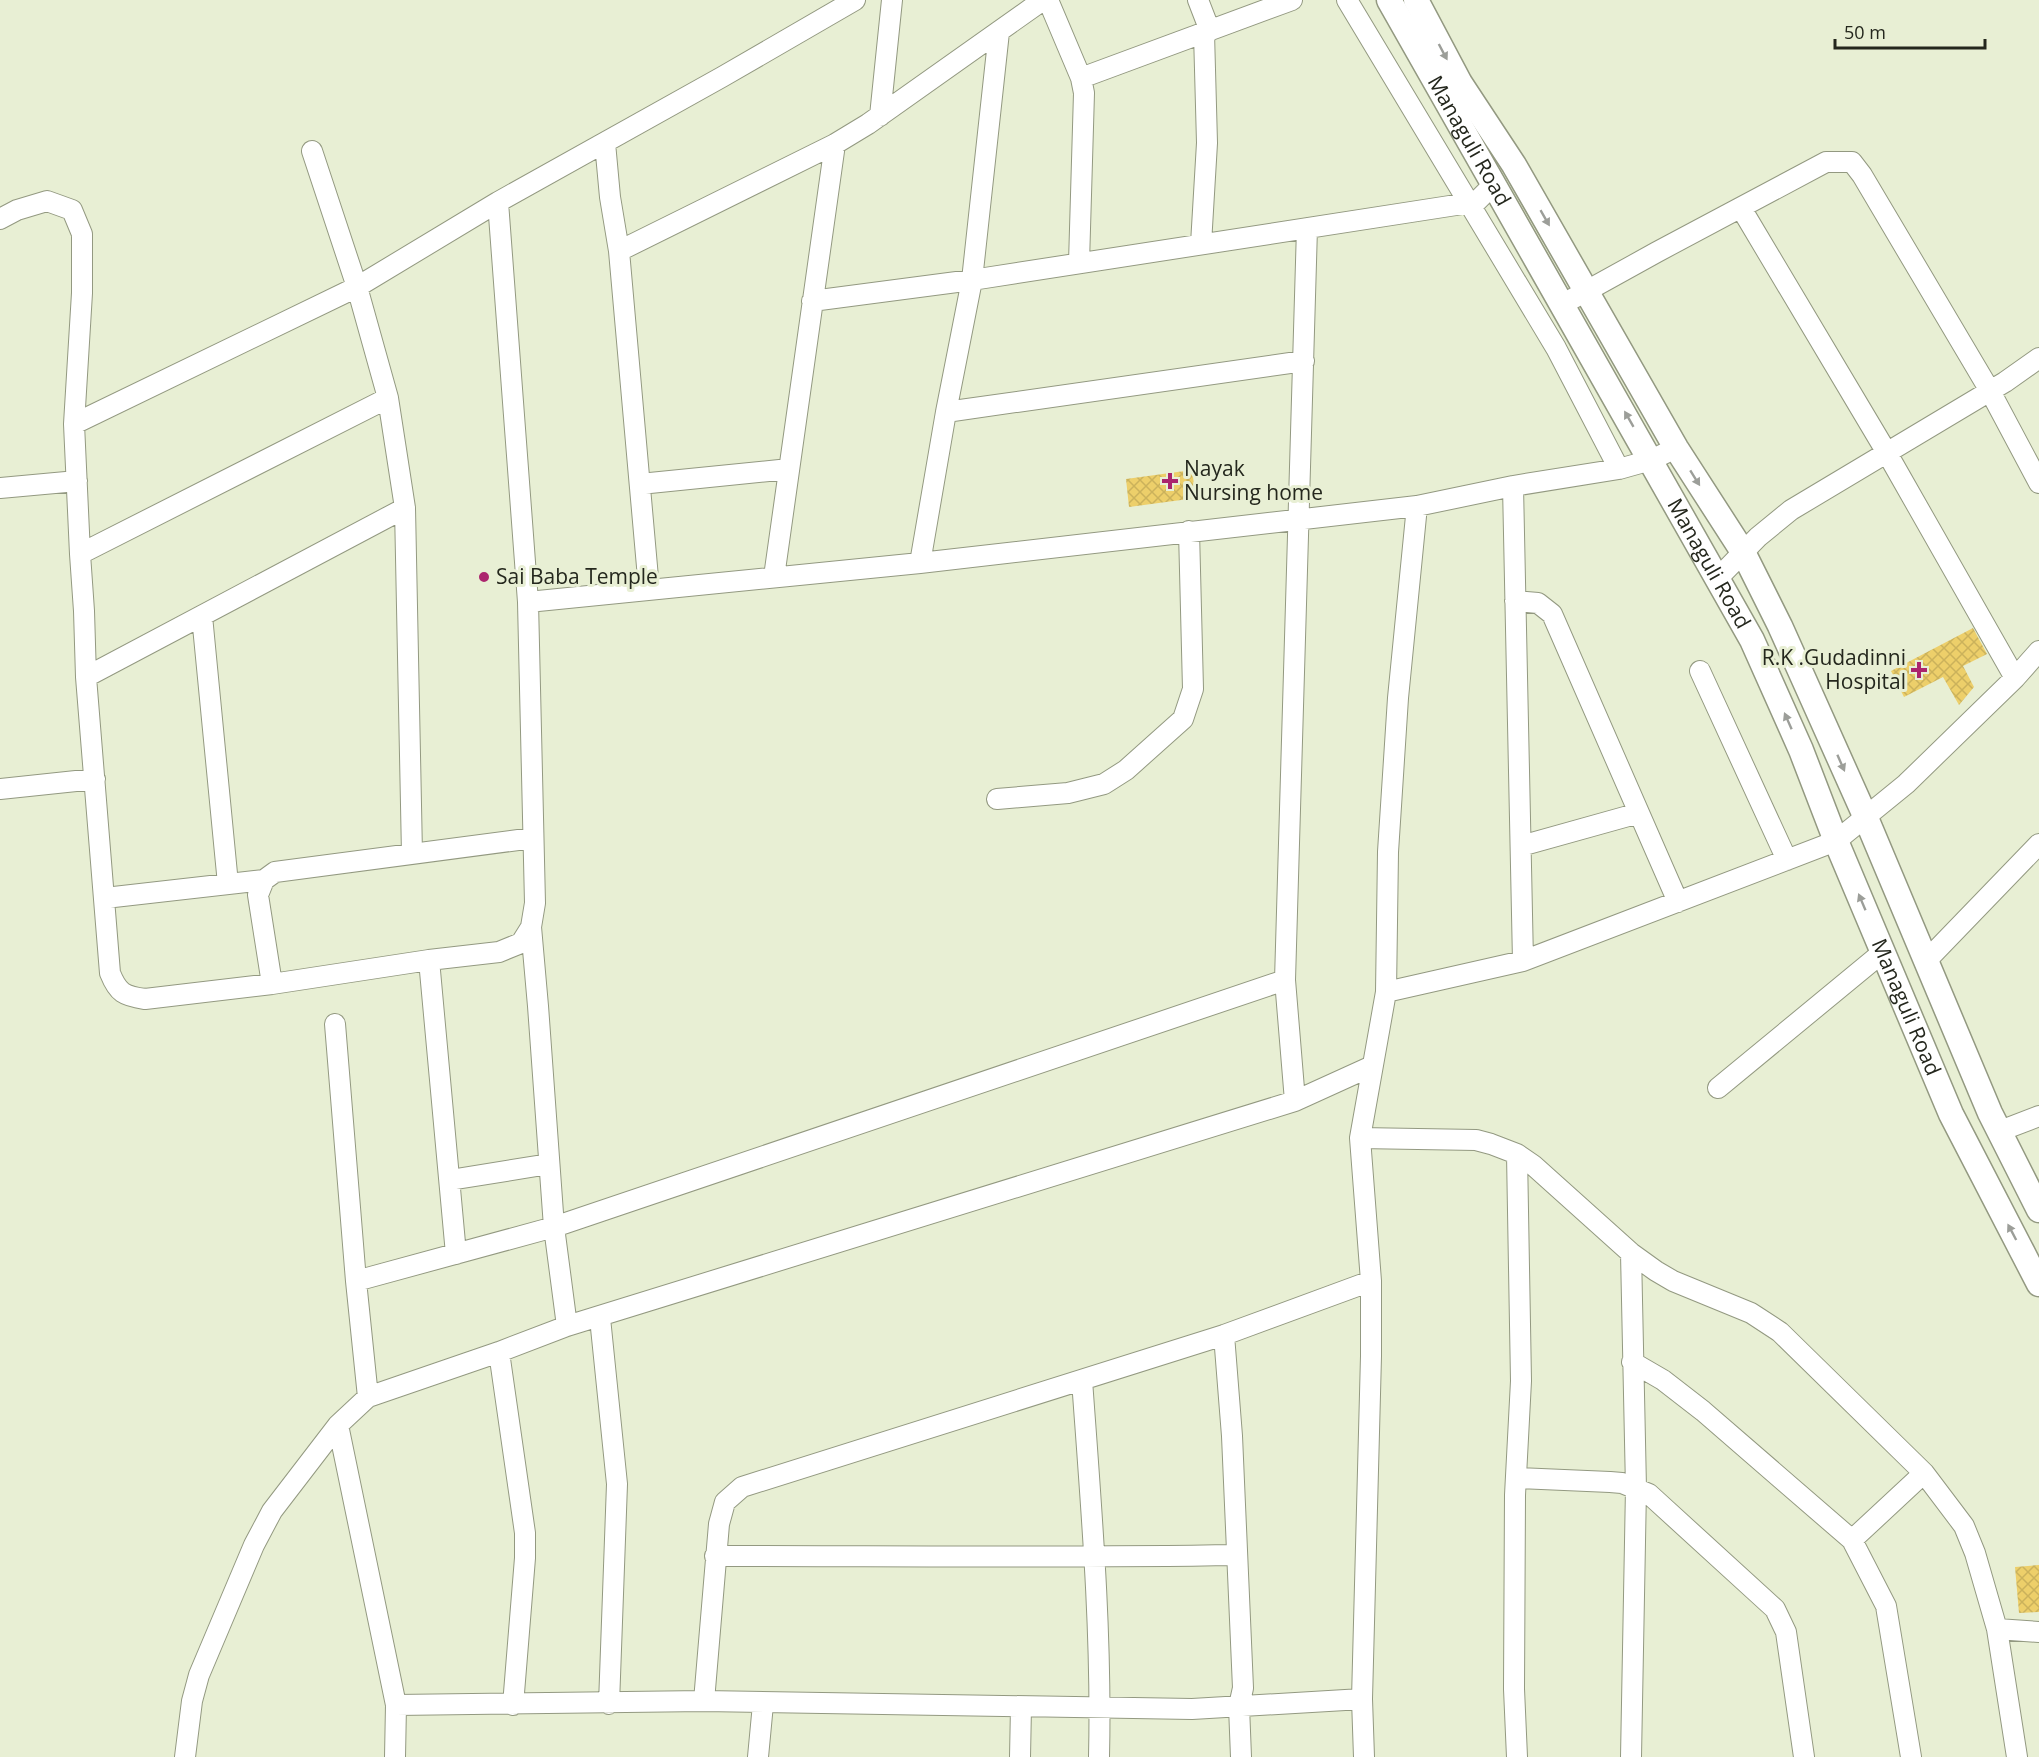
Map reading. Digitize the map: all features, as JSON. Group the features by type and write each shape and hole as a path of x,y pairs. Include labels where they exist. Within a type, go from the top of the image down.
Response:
{"main road":[{"name":"Managuli Road","path":"1389,0 1451,89 1514,165 1676,448 1743,552 1780,626 1866,818 1990,1113 2039,1210"},
{"name":"Managuli Road","path":"1416,0 1451,89 1494,184 1752,640 1801,750 1836,841 1952,1114 2039,1284"},
{"path":"1494,184 1514,165"}],"street":[{"path":"74,424 357,287 498,202 855,0"},
{"path":"880,116 892,0"},
{"path":"619,251 835,144 880,116 1043,0"},
{"path":"1048,0 1081,78 1084,93 1079,263"},
{"path":"1198,0 1207,32 1207,143 1201,244"},
{"path":"1081,78 1292,0"},
{"path":"1347,0 1556,348 1618,469"},
{"path":"920,563 972,280 999,32"},
{"path":"605,142 610,198 619,251 649,589"},
{"path":"774,577 835,144"},
{"path":"312,151 357,287 388,398 405,508 412,854"},
{"path":"1563,304 1826,162 1852,162 1862,175 1990,391 2039,483"},
{"path":"812,302 972,280 1469,203 1472,206 1494,184"},
{"path":"0,219 17,210 47,201 72,210 82,234 82,293 74,424 80,554 86,677 110,973 117,988 129,997 145,999 272,984 429,960 499,952 521,943 531,927"},
{"path":"498,202 528,602 535,903 531,927 554,1227 567,1326"},
{"path":"1742,208 1887,453 2015,678"},
{"path":"1295,1101 1285,980 1307,228"},
{"path":"1718,578 1743,552 1791,510 1990,391 2039,358"},
{"path":"946,412 1304,361"},
{"path":"80,554 388,398"},
{"path":"528,602 920,563 1417,506 1513,486 1618,469 1652,460 1676,448"},
{"path":"640,484 789,469"},
{"path":"0,488 77,482"},
{"path":"1513,486 1523,961"},
{"path":"1364,1757 1362,1699 1371,1281 1360,1138 1386,992 1388,852 1398,698 1417,506"},
{"path":"86,677 405,508"},
{"path":"997,799 1068,793 1104,784 1126,770 1183,719 1193,689 1189,531"},
{"path":"1515,601 1538,603 1552,614 1678,902"},
{"path":"202,615 228,884"},
{"path":"1386,992 1523,961 1836,841 1906,784 2015,678 2039,651"},
{"path":"1700,672 1787,860"},
{"path":"0,789 95,779"},
{"path":"1521,846 1639,813"},
{"path":"105,898 264,880 275,872 533,838"},
{"path":"1926,961 2039,844"},
{"path":"264,880 258,895 272,984"},
{"path":"1718,1088 1883,951"},
{"path":"429,960 456,1254"},
{"path":"356,1281 554,1227 1285,980"},
{"path":"335,1024 368,1397"},
{"path":"185,1757 192,1701 200,1675 254,1545 272,1511 338,1425 368,1397 567,1326 600,1318 1038,1179 1295,1101 1372,1066"},
{"path":"2000,1131 2039,1116"},
{"path":"1360,1138 1476,1140 1491,1143 1517,1154 1546,1176 1631,1253 1656,1272 1751,1313 1780,1332 1924,1473 1964,1526 1975,1553 1996,1629 2017,1757"},
{"path":"1517,1154 1521,1381 1515,1495 1514,1689 1517,1757"},
{"path":"450,1180 549,1164"},
{"path":"1631,1253 1636,1488 1631,1757"},
{"path":"704,1701 719,1524 725,1502 742,1487 1224,1335 1371,1281"},
{"path":"600,1318 617,1484 609,1704"},
{"path":"1224,1335 1232,1436 1243,1688 1239,1706 1241,1757"},
{"path":"499,1352 525,1533 513,1705"},
{"path":"1632,1362 1663,1380 1703,1411 1852,1540 1886,1606 1911,1757"},
{"path":"1082,1380 1094,1558 1100,1708 1099,1757"},
{"path":"338,1425 396,1705 395,1757"},
{"path":"1852,1540 1924,1473"},
{"path":"1517,1478 1610,1482 1636,1488 1649,1494 1775,1609 1786,1632 1804,1757"},
{"path":"715,1556 1094,1558 1237,1556"},
{"path":"1996,1629 2039,1632"},
{"path":"396,1705 704,1701 763,1704 1192,1709 1362,1699"},
{"path":"758,1757 763,1704"},
{"path":"1020,1757 1021,1707"}],"building":[{"path":"1192,470 1196,498 1129,507 1126,479"},
{"path":"1973,628 1987,654 1963,666 1974,687 1959,705 1943,677 1904,697 1891,671"},
{"path":"2039,1565 2039,1612 2019,1613 2015,1567"}],"place":[{"name":"Nayak Nursing home","path":"1170,481"},
{"name":"Sai Baba Temple","path":"484,577"},
{"name":"R.K .Gudadinni Hospital","path":"1919,670"}]}
